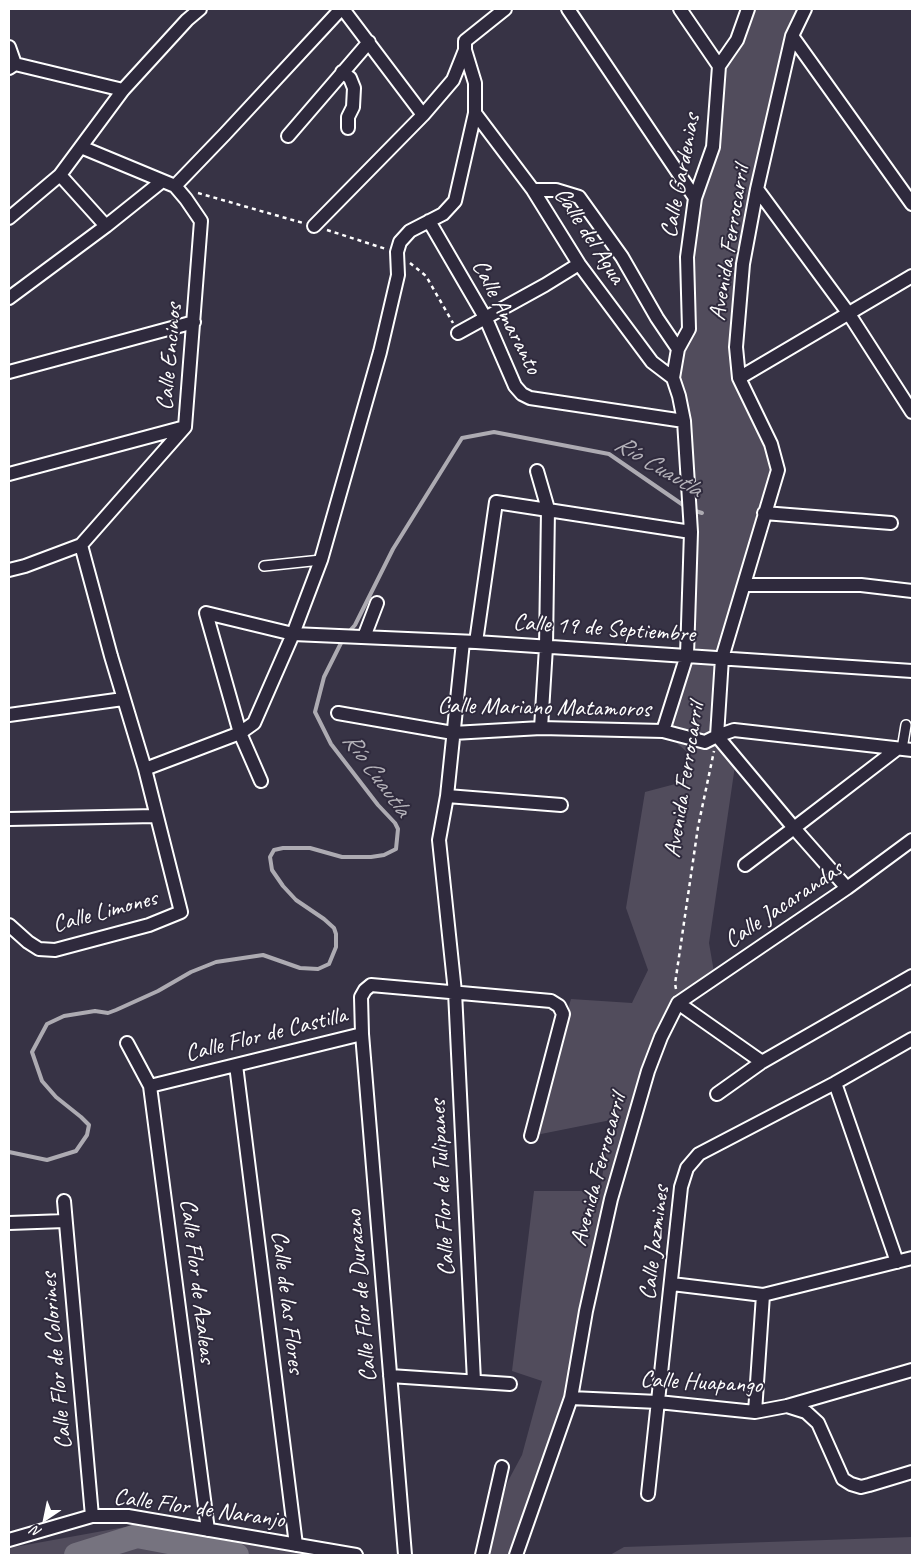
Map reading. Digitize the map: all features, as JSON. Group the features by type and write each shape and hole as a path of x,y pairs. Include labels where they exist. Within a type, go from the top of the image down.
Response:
{"street":[{"path":"9,218 60,175 123,90 200,9"},
{"path":"80,148 174,186 342,9 423,115"},
{"path":"145,769 240,733 254,723 293,634 321,560 380,352 398,275 397,252 400,242 410,231 443,214 455,200 475,113 475,83 465,50 465,41 505,9"},
{"path":"568,9 695,198"},
{"path":"680,9 719,66 737,40 748,9"},
{"name":"Avenida Ferrocarril","path":"717,736 722,658 778,470 771,444 739,378 736,347 743,264 792,36 805,9"},
{"path":"792,36 912,204"},
{"path":"288,136 368,42"},
{"path":"9,47 12,66 123,90"},
{"path":"314,226 423,115 453,80 465,50"},
{"name":"Calle Gardenias","path":"672,378 678,349 689,329 687,257 695,198 713,147 719,66"},
{"path":"342,72 350,78 354,88 353,107 348,117 348,128"},
{"path":"453,80 475,83"},
{"name":"Calle del Agua","path":"475,113 533,190 579,264 652,362 672,378"},
{"path":"60,175 106,226"},
{"path":"9,298 106,226 161,182"},
{"name":"Calle Encinos","path":"9,570 25,566 81,544 185,427 201,221 186,199 174,186"},
{"path":"758,189 849,314 912,412"},
{"path":"533,190 556,190 579,197 622,257 657,318 678,349"},
{"name":"Calle Amaranto","path":"428,221 486,318 515,386 522,394 530,398 684,422"},
{"path":"458,333 545,286 579,264"},
{"path":"739,378 912,276"},
{"path":"9,372 194,322"},
{"path":"476,642 496,502 691,532 684,422 679,396 672,378"},
{"path":"9,474 185,427"},
{"path":"536,470 548,509 546,647 541,728"},
{"path":"764,513 892,522"},
{"name":"Avenida Ferrocarril","path":"663,731 687,655 691,532"},
{"path":"9,819 155,816 145,769 123,700 81,544"},
{"path":"264,566 321,560"},
{"path":"744,585 861,585 912,591"},
{"path":"364,637 377,604"},
{"name":"Calle 19 de Septiembre","path":"240,733 206,613 293,634 476,642 912,671"},
{"name":"Calle Flor de Tulipanes","path":"462,642 448,796 439,840 455,992 474,1381"},
{"path":"9,715 123,700"},
{"name":"Calle Mariano Matamoros","path":"338,713 453,733 541,728 663,731 705,742 734,730 904,749"},
{"path":"744,865 904,749 906,725"},
{"path":"240,733 261,781"},
{"path":"717,736 847,888"},
{"path":"448,796 561,805"},
{"name":"Calle Limones","path":"9,925 39,949 55,950 149,925 181,912 155,816"},
{"name":"Calle Jacarandas","path":"678,1003 847,888 912,840"},
{"path":"717,1094 762,1062 912,976"},
{"name":"Calle Flor de Castilla","path":"150,1086 362,1034 361,997 371,985 551,1001 559,1006 564,1014 531,1136"},
{"path":"678,1003 762,1062"},
{"name":"Avenida Ferrocarril","path":"516,1555 571,1398 586,1312 611,1199 648,1070 661,1037 678,1003"},
{"name":"Calle Flor de Durazno","path":"362,1034 405,1555"},
{"name":"Calle Jazmines","path":"648,1494 682,1187 687,1168 699,1154 835,1083 912,1039"},
{"name":"Calle Flor de Azaleas","path":"127,1043 150,1086 208,1530"},
{"name":"Calle de las Flores","path":"236,1065 296,1545"},
{"path":"835,1083 897,1262"},
{"name":"Calle Flor de Colorines","path":"64,1201 92,1516"},
{"path":"9,1222 65,1221"},
{"path":"672,1284 763,1295 912,1258"},
{"path":"755,1412 763,1295"},
{"name":"Calle Huapango","path":"571,1398 658,1402 755,1412 786,1406 912,1370"},
{"path":"390,1376 510,1384"},
{"path":"786,1406 806,1412 818,1423 843,1479 851,1484 860,1487 912,1472"},
{"path":"482,1555 502,1467"},
{"name":"Calle Flor de Naranjo","path":"9,1540 92,1516 128,1516 356,1555"}],"path":[{"path":"174,186 397,252 426,276 458,333"},
{"name":"Avenida Ferrocarril","path":"678,1003 675,984 676,974 698,827 717,736"}],"shaded area":[{"path":"748,9 805,9 743,264 739,378 778,470 722,658 717,736 736,759 709,943 715,978 678,1003 661,1037 603,1235 571,1398 522,1555 483,1555 508,1481 522,1455 542,1381 512,1371 534,1191 600,1191 611,1120 531,1136 571,999 632,1003 648,970 626,908 645,792 679,783 687,752 663,731 687,655 691,532 673,378 689,329 687,257 713,147 719,66"},
{"path":"158,1521 324,1555 9,1555 9,1548"},
{"path":"912,1537 912,1555 610,1555 624,1547"}],"waterway":[{"name":"Río Cuautla","path":"347,634 355,625 393,549 462,438 494,432 609,454 686,507"},
{"name":"Río Cuautla","path":"692,510 702,513"},
{"name":"Río Cuautla","path":"9,1152 47,1160 76,1151 87,1135 89,1125 56,1097 42,1081 32,1052 47,1024 64,1016 95,1011 108,1013 158,991 191,972 216,962 263,955 300,968 318,969 329,964 336,947 334,928 296,900 283,886 272,870 270,857 274,850 283,848 310,848 342,857 371,857 384,855 396,849 398,829 395,823 378,805 331,744 315,712 324,677 343,639"},
{"path":"76,1555 137,1536 237,1555"}]}
